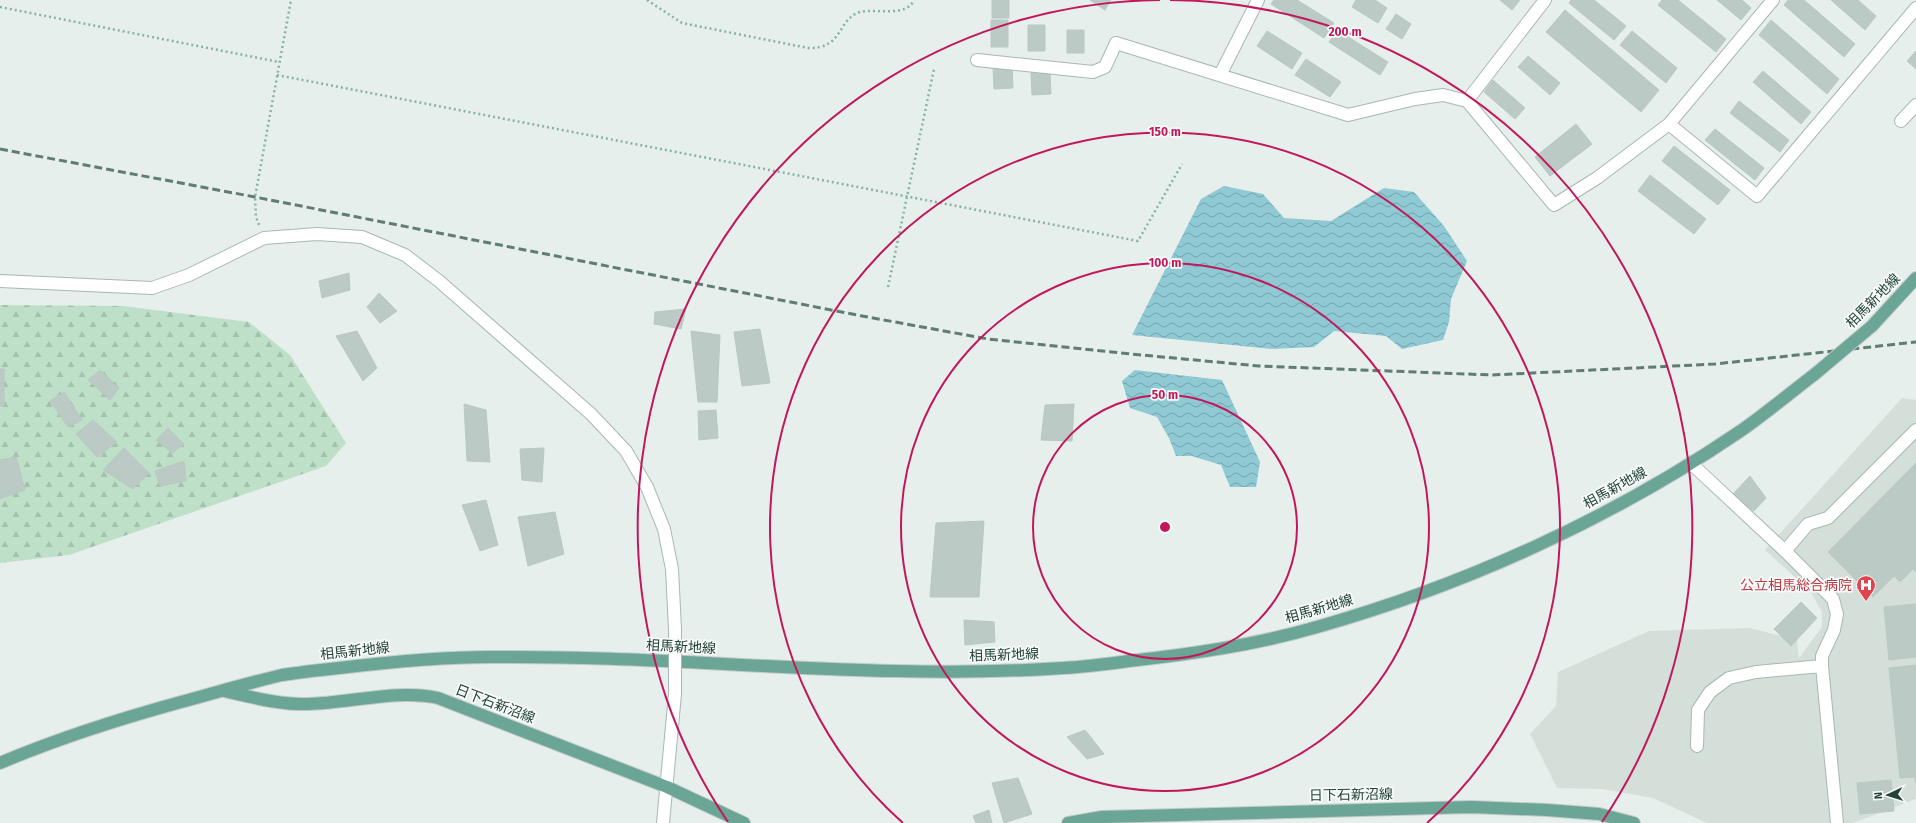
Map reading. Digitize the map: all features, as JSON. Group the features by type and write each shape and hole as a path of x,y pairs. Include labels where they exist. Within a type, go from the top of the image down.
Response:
{"main road":[{"name":"相馬新地線","path":"0,763 118,720 221,691 293,674 385,662 487,657 603,658 743,666 970,672 1065,668 1160,658 1245,645 1316,628 1421,593 1529,550 1612,508 1688,464 1742,430 1815,374 1872,326 1916,278"},
{"name":"日下石新沼線","path":"221,691 269,701 307,704 405,695 423,695 438,698 666,787 744,823"},
{"name":"日下石新沼線","path":"1068,823 1102,818 1471,807 1599,814 1634,823"}],"street":[{"path":"1220,75 1258,0"},
{"path":"1467,101 1544,0"},
{"path":"977,60 1093,72 1105,67 1116,43 1348,116 1414,99 1443,95 1467,101 1554,205 1598,178 1669,124 1773,0"},
{"path":"1669,124 1757,196 1916,8"},
{"path":"1901,120 1916,105"},
{"path":"0,281 152,288 189,275 264,238 318,234 362,237 405,255 439,281 590,414 626,451 647,487 664,529 672,569 675,694 663,823"},
{"path":"1785,551 1808,524 1828,518 1916,430"},
{"path":"1688,464 1696,468 1785,551 1833,599 1838,614 1834,630 1822,656 1822,666 1837,823"},
{"path":"1697,746 1698,710 1710,692 1729,678 1756,672 1822,666"}],"path":[{"path":"264,238 256,217 255,196 291,0"},
{"path":"647,0 682,23 808,48 819,48 833,42 850,18 859,12 903,10 912,5 914,0"},
{"path":"0,7 279,62"},
{"path":"888,287 934,69"},
{"path":"277,75 1138,241 1182,164"}],"shaded area":[{"name":"公立相馬総合病院","path":"1902,398 1916,400 1916,799 1853,823 1707,823 1653,798 1602,789 1557,788 1530,734 1556,706 1558,672 1649,631 1750,628 1797,640 1799,658 1822,627 1822,612 1810,591 1765,550"}],"green space":[{"path":"0,305 123,306 249,322 290,355 346,443 326,466 69,555 0,563"}],"water":[{"path":"1224,186 1263,194 1284,218 1331,221 1384,188 1414,192 1444,226 1467,261 1451,299 1449,322 1443,340 1402,349 1386,336 1334,331 1314,347 1273,349 1132,335 1201,199"},
{"path":"1135,370 1222,380 1260,462 1256,487 1230,487 1221,465 1192,456 1176,456 1169,438 1157,417 1130,408 1122,381"}],"building":[{"path":"992,0 1009,0 1009,18 992,18"},
{"path":"1090,0 1111,0 1105,10"},
{"path":"1274,0 1297,0 1334,23 1324,38 1271,4"},
{"path":"1356,0 1375,0 1387,8 1378,23 1352,7"},
{"path":"1500,0 1520,0 1512,10"},
{"path":"1571,0 1594,0 1626,26 1614,40 1569,3"},
{"path":"1662,0 1678,0 1726,39 1716,52 1658,5"},
{"path":"1717,0 1742,0 1751,8 1741,20"},
{"path":"1788,0 1804,0 1855,44 1844,57 1784,5"},
{"path":"1831,0 1858,0 1876,16 1865,30"},
{"path":"1565,10 1659,90 1641,112 1546,32"},
{"path":"1396,14 1411,24 1402,39 1386,29"},
{"path":"991,20 1008,20 1008,47 991,47"},
{"path":"1771,20 1839,79 1827,94 1759,35"},
{"path":"1028,25 1045,25 1045,51 1028,51"},
{"path":"1067,30 1084,30 1084,53 1067,53"},
{"path":"1337,30 1388,62 1380,75 1329,42"},
{"path":"1267,31 1302,53 1292,69 1257,46"},
{"path":"1632,31 1677,68 1666,83 1620,45"},
{"path":"1916,51 1916,69 1907,61"},
{"path":"1528,56 1560,83 1550,95 1518,67"},
{"path":"1306,59 1341,82 1330,97 1295,75"},
{"path":"1012,66 1013,88 994,89 993,67"},
{"path":"1763,71 1811,112 1801,124 1753,82"},
{"path":"1031,73 1050,73 1051,94 1032,95"},
{"path":"1493,80 1525,108 1515,119 1484,92"},
{"path":"1739,101 1789,140 1780,152 1730,113"},
{"path":"1576,124 1592,144 1550,176 1535,157"},
{"path":"1715,129 1764,168 1755,180 1705,140"},
{"path":"1674,146 1730,190 1718,205 1662,161"},
{"path":"1650,175 1706,219 1694,234 1638,191"},
{"path":"349,273 350,290 322,298 319,281"},
{"path":"379,293 397,311 380,323 367,307"},
{"path":"686,309 681,329 654,324 655,312"},
{"path":"760,329 770,383 742,386 734,332"},
{"path":"357,331 377,368 363,381 336,336"},
{"path":"691,331 720,335 717,402 698,402"},
{"path":"0,369 4,369 4,406 0,406"},
{"path":"100,370 119,388 110,400 88,380"},
{"path":"64,392 82,420 68,427 50,401"},
{"path":"464,404 486,410 490,462 467,461"},
{"path":"1074,404 1072,441 1041,440 1045,405"},
{"path":"716,410 718,438 699,440 698,411"},
{"path":"93,420 117,442 97,457 76,434"},
{"path":"168,428 184,444 172,453 156,440"},
{"path":"124,448 149,473 133,489 103,470"},
{"path":"544,448 542,482 522,480 520,449"},
{"path":"16,457 25,490 0,499 0,460"},
{"path":"184,461 186,481 160,486 155,471"},
{"path":"1916,463 1916,572 1913,569 1900,582 1894,576 1873,597 1828,552"},
{"path":"1750,476 1766,498 1754,511 1732,495"},
{"path":"486,500 498,545 480,551 462,505"},
{"path":"555,512 564,554 528,566 518,517"},
{"path":"984,521 979,597 930,597 936,523"},
{"path":"1801,602 1817,618 1791,646 1774,629"},
{"path":"1916,604 1916,657 1889,660 1884,607"},
{"path":"964,620 994,622 995,642 965,645"},
{"path":"1916,665 1915,782 1915,777 1900,778 1889,668"},
{"path":"1085,730 1104,754 1087,759 1067,737"},
{"path":"1018,778 1032,814 1004,823 992,783"},
{"path":"1891,780 1894,811 1860,814 1857,783"},
{"path":"989,810 992,823 976,823 973,816"}],"railway":[{"path":"0,149 255,197 862,316 988,339 1131,354 1259,366 1492,375 1715,364 1916,342"}],"place":[{"name":"公立相馬総合病院","path":"1866,602"}]}
